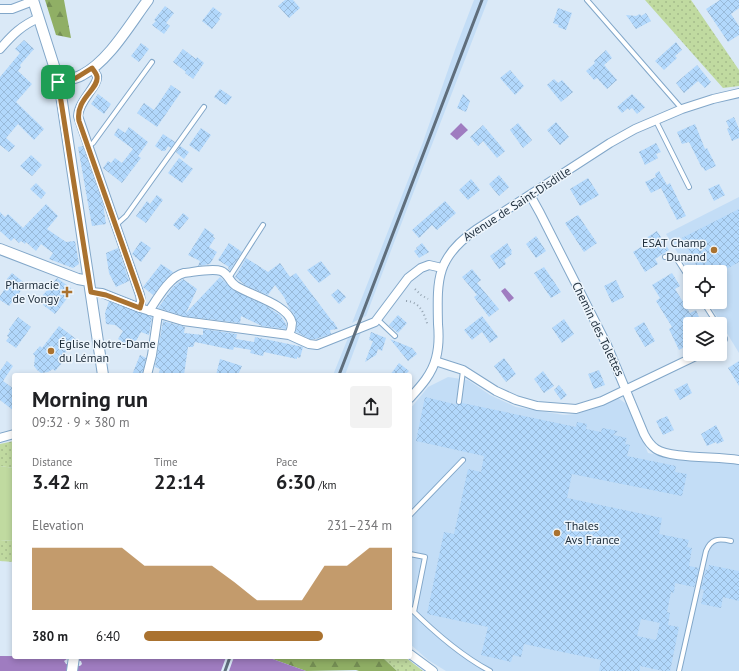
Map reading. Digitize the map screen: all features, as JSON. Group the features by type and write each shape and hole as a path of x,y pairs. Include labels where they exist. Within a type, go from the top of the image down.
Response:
{"street":[{"path":"0,9 12,9 33,0 58,82 103,373"},
{"path":"58,82 76,78 92,68 107,54 148,0"},
{"path":"0,49 24,25 39,18"},
{"path":"92,68 97,75 96,83 82,101 78,111 79,121 142,301 140,308"},
{"name":"Avenue de Saint-Disdille","path":"412,395 429,374 435,361 438,346 438,287 442,268 448,256 462,240 610,143 635,129 655,119 682,109 713,99 739,94"},
{"name":"Chemin des Tolettes","path":"530,195 602,333 626,390 686,361"},
{"path":"0,249 78,280 89,281"},
{"path":"91,292 106,295 158,314 191,322 290,335 309,344 317,345 372,324 404,283 413,274 426,266 442,268"},
{"path":"149,311 162,292 181,273 217,270 224,272 234,285 256,297 272,302 287,315 290,318 292,325 290,335"},
{"path":"148,373 152,355 158,314"},
{"path":"435,361 463,370 506,396 526,404 570,409 582,408 626,390 647,440 655,448 672,454 739,460"},
{"path":"0,438 12,435"},
{"path":"412,655 433,671"},
{"path":"72,671 74,659"}],"lane":[{"path":"587,0 682,109"},
{"path":"88,147 93,144 152,62"},
{"path":"116,225 126,216 204,107"},
{"path":"655,119 689,187"},
{"path":"229,278 263,225"},
{"path":"665,258 669,256 676,258 683,269"},
{"path":"377,319 394,336"},
{"path":"459,402 463,370"},
{"path":"412,513 463,460"},
{"path":"679,671 706,551 711,542 715,540 719,539 731,541"},
{"path":"412,554 425,556 414,612 449,644 490,671"}],"path":[{"path":"415,289 428,299"},
{"path":"406,301 413,302 419,306 428,326"}],"shaded area":[{"path":"474,0 488,0 366,316 352,323 423,142"},
{"path":"461,123 468,130 457,140 450,134"},
{"path":"739,197 739,353 727,333 727,317 717,317 712,309 727,309 727,265 685,265 666,234"},
{"path":"505,288 514,298 509,302 501,291"},
{"path":"361,332 346,373 334,373 348,338"},
{"path":"448,377 468,380 490,395 516,407 564,415 577,414 618,398 628,405 648,453 673,458 710,460 739,464 739,671 446,671 428,660 412,646 412,407 428,387"},
{"path":"0,656 12,656 12,659 67,659 273,659 306,671 0,671","holes":["67,659 81,661 82,664 80,666 66,664 64,661"]}],"green space":[{"path":"45,0 64,0 71,38 56,35"},
{"path":"645,0 691,0 739,70 739,86 723,88"},
{"path":"12,441 12,468 0,466 0,444"},
{"path":"0,466 12,468 12,541 0,540"},
{"path":"0,540 12,541 12,562 0,561"},
{"path":"273,659 384,659 397,671 356,670 306,671"},
{"path":"384,659 408,659 423,671 397,671"}],"pier":[{"path":"225,659 233,659 229,671 221,671"}],"building":[{"path":"285,0 293,0 300,8 289,18 278,6"},
{"path":"720,0 739,0 739,8 731,14 739,26 739,35 728,42 706,9"},
{"path":"165,6 174,13 166,23 170,26 164,34 152,25"},
{"path":"213,7 222,14 212,29 202,21"},
{"path":"558,8 572,13 566,30 553,23"},
{"path":"646,13 651,21 636,29 626,15 636,16 640,14 641,16"},
{"path":"24,40 34,49 20,65 21,67 18,71 32,84 16,102 44,129 34,140 18,124 6,138 15,146 9,152 0,145 0,77 20,53 15,49"},
{"path":"676,42 682,50 675,56 677,58 664,70 655,61"},
{"path":"141,43 149,49 139,62 131,56"},
{"path":"183,49 204,63 193,79 173,62"},
{"path":"606,50 612,58 604,65 617,80 607,89 597,78 594,80 586,71"},
{"path":"697,65 711,82 705,88 698,81 684,93 676,83"},
{"path":"510,70 524,86 515,95 500,78"},
{"path":"554,79 558,83 562,80 573,92 561,102 547,85"},
{"path":"171,85 181,92 157,127 137,113 144,103 154,110"},
{"path":"220,89 232,97 226,105 214,97"},
{"path":"98,94 111,104 104,114 91,104"},
{"path":"463,94 470,101 466,112 457,108"},
{"path":"632,94 645,107 637,114 632,108 629,110 628,108 622,113 617,107"},
{"path":"734,117 739,129 739,138 732,141 727,129 729,128 726,121"},
{"path":"556,122 569,137 560,145 547,130"},
{"path":"518,123 532,140 523,148 510,130"},
{"path":"695,124 705,149 707,148 716,166 705,171 689,142 682,144 677,132"},
{"path":"483,125 505,151 497,158 483,141 478,146 470,137"},
{"path":"129,127 148,142 138,156 141,158 122,183 103,168 108,161 111,163 115,158 122,163 133,149 114,135 118,128 125,133"},
{"path":"201,128 211,135 199,152 189,145"},
{"path":"163,134 175,142 171,148 168,146 165,151 162,151 155,146"},
{"path":"656,143 661,152 656,154 658,158 645,165 639,152"},
{"path":"83,146 103,204 106,224 92,226 78,147"},
{"path":"180,146 189,152 184,159 176,152"},
{"path":"31,155 42,165 32,176 20,166"},
{"path":"179,158 193,169 182,183 168,173"},
{"path":"659,171 667,185 670,183 686,216 677,220 661,188 651,193 645,182 656,177 655,174"},
{"path":"499,175 509,187 499,196 489,184"},
{"path":"588,178 599,195 580,206 570,189"},
{"path":"471,179 480,190 468,200 459,190"},
{"path":"36,183 46,193 41,199 30,189"},
{"path":"719,184 725,195 714,201 708,189"},
{"path":"157,195 163,200 146,223 136,216 147,201 150,204"},
{"path":"445,201 456,213 437,230 432,225 419,238 412,230"},
{"path":"46,204 58,216 47,229 66,242 75,241 79,264 73,268 49,259 53,253 41,244 36,251 26,242 25,244 21,241 19,243 14,238 11,241 0,231 0,212 5,217 8,214 23,228"},
{"name":"ESAT Champ Dunand","path":"739,209 739,262 727,269 727,265 696,265 682,238"},
{"path":"183,213 189,218 179,230 173,225"},
{"path":"578,215 597,243 584,252 565,223"},
{"path":"205,228 214,235 213,237 215,238 209,247 217,252 210,264 198,266 200,261 188,255"},
{"path":"657,231 669,250 655,259 658,264 645,272 633,252 646,244 643,240"},
{"path":"536,236 546,251 536,258 526,244"},
{"path":"141,241 151,248 141,262 132,254"},
{"path":"229,243 242,252 230,270 228,268 229,267 218,260"},
{"path":"422,243 429,252 419,258 414,251"},
{"path":"507,243 512,251 512,254 504,260 506,264 499,269 490,256"},
{"path":"118,248 129,281 116,287 109,273 106,253"},
{"path":"246,258 268,272 280,263 290,277 296,273 338,329 330,330 331,334 316,339 310,339 296,332 297,323 294,314 275,285 268,295 245,285 235,277"},
{"path":"321,261 331,274 319,283 307,270"},
{"path":"161,264 173,272 153,295 143,287"},
{"path":"544,267 561,292 551,298 534,273"},
{"path":"472,269 481,280 477,283 499,309 489,317 474,297 477,295 462,277"},
{"path":"12,273 26,284 9,306 0,300 0,296 9,283 6,280"},
{"path":"672,273 680,286 675,289 683,302 683,309 688,309 690,313 696,310 699,317 683,317 683,348 679,350 669,329 672,327 656,301 660,298 652,285"},
{"path":"220,277 233,290 266,306 280,315 286,324 286,329 262,326 241,316 240,323 184,316 158,308 173,287 183,279 197,289 186,313"},
{"path":"57,278 71,288 70,290 72,292 55,314 38,301"},
{"path":"616,280 624,297 612,303 604,286"},
{"path":"338,289 346,297 339,304 331,295"},
{"path":"109,301 152,317 149,335 141,332 132,348 118,339 123,331 115,325 106,324 105,313"},
{"path":"398,315 407,323 398,333 389,325"},
{"path":"482,316 498,337 490,343 482,332 472,340 464,330"},
{"path":"18,317 31,327 16,348 6,341 9,337 7,336 10,331 9,329"},
{"path":"564,319 574,334 562,343 552,328"},
{"path":"163,321 185,327 184,333 203,335 203,329 237,334 236,339 254,342 255,337 303,347 300,358 297,357 297,359 264,352 263,356 250,353 251,350 234,347 233,350 195,342 193,347 188,347 184,373 159,373 160,369 155,367"},
{"path":"644,322 655,341 645,347 634,328"},
{"name":"Église Notre-Dame du Léman","path":"59,326 76,339 59,361 62,363 55,371 53,369 48,372 41,373 34,366 35,356 33,354 40,346 42,348"},
{"path":"371,332 386,338 382,351 378,349 376,355 365,362 373,341 369,340"},
{"path":"390,339 412,348 417,354 408,361"},
{"path":"140,355 146,358 142,373 133,373"},
{"path":"504,358 516,374 506,382 494,366"},
{"path":"220,359 242,366 239,373 216,373"},
{"path":"7,361 13,366 3,381 12,388 12,409 0,400 0,371"},
{"path":"739,361 739,386 728,368"},
{"path":"399,363 409,371 407,373 392,373"},
{"path":"599,370 605,385 594,389 588,374"},
{"path":"543,371 554,386 544,393 534,379"},
{"path":"687,383 692,393 680,400 674,390"},
{"path":"559,385 567,395 561,400 554,390"},
{"name":"Thales Avs France","path":"425,397 458,405 462,403 576,427 577,422 587,424 586,429 601,432 602,428 618,431 613,435 627,438 625,444 630,445 627,456 676,466 675,472 687,474 682,496 572,474 567,498 662,518 659,534 689,540 687,547 692,548 689,566 699,568 694,587 675,583 674,593 671,592 667,612 670,613 668,625 679,627 670,671 640,666 640,671 599,671 601,660 524,644 521,657 513,655 511,662 481,655 488,627 427,614 444,532 454,534 468,469 481,472 484,456 416,441","holes":["641,619 660,623 656,640 637,636"]},
{"path":"667,416 674,430 663,435 656,421"},
{"path":"716,425 724,441 717,444 716,442 707,446 701,434"},
{"path":"709,565 739,571 739,601 723,597 721,608 701,604 704,590 701,589 706,569 708,570"}],"railway":[{"path":"340,373 482,0"},
{"path":"225,671 229,659"}],"place":[{"name":"ESAT Champ Dunand","path":"714,250"},
{"name":"Pharmacie de Vongy","path":"67,292"},
{"name":"Église Notre-Dame du Léman","path":"51,351"},
{"name":"Thales Avs France","path":"557,533"}],"route":[{"path":"92,68 97,75 96,83 82,101 78,111 78,116 142,301 140,308 100,292 91,292 58,82 76,78 92,68"}]}
